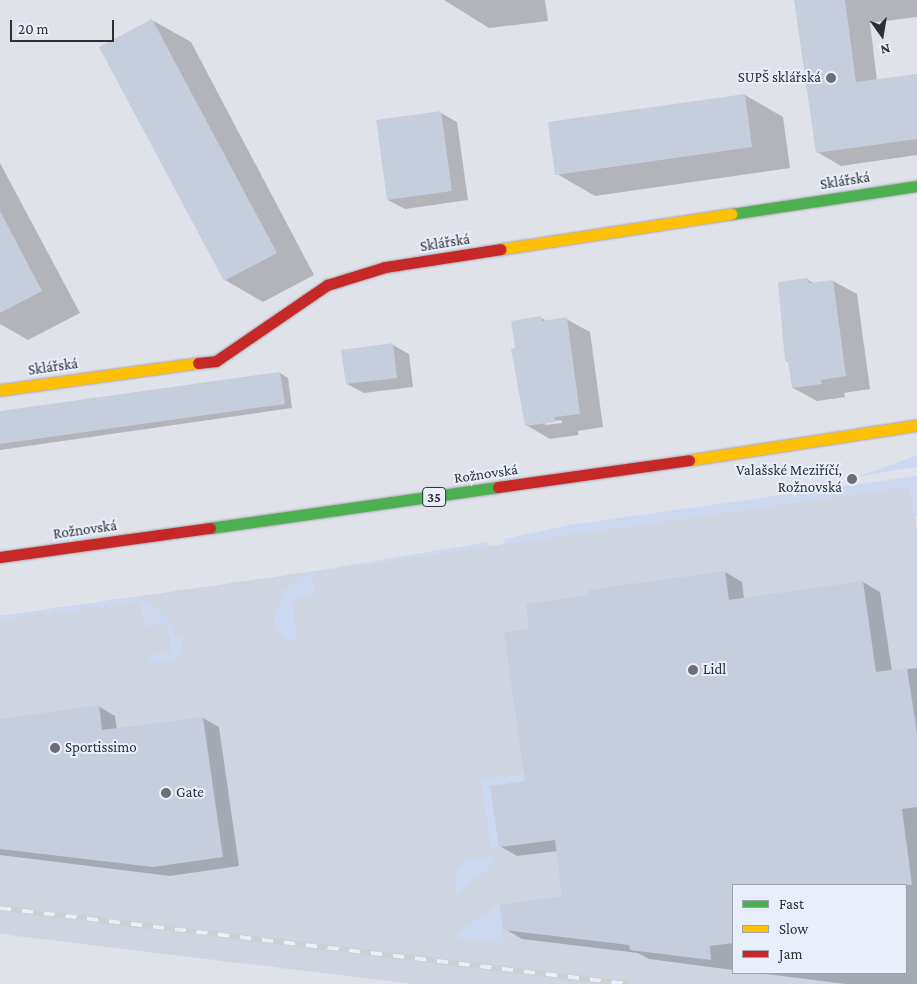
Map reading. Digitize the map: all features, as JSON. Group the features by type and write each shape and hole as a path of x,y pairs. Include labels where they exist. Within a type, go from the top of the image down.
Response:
{"street":[{"name":"Sklářská","path":"0,390 216,361 327,285 385,267 917,186"},
{"name":"Rožnovská","path":"0,557 679,462 917,425"}],"shaded area":[{"path":"917,456 917,467 860,476 912,457"},
{"path":"917,476 917,516 914,517 909,486 505,544 504,539 569,525"},
{"path":"909,486 917,529 917,984 414,984 0,934 0,616"},
{"path":"489,542 489,546 313,571"},
{"path":"312,571 315,595 292,598 297,641 285,639 276,629 274,618 283,591 306,572"},
{"path":"133,597 145,600 158,609 168,621 174,637 182,636 183,650 175,660 157,663 148,659 149,655 171,652 167,624 144,626 140,601 104,605 101,610 97,606 78,609 75,613 71,610 52,612 49,617 45,613 14,618 11,622 0,620 0,616"},
{"path":"917,716 917,727 490,786 499,847 491,848 481,780"},
{"path":"492,856 493,865 455,895 457,870 466,861"},
{"path":"499,904 504,943 453,937"}],"building":[{"name":"SUPŠ sklářská","path":"794,0 845,0 856,82 917,74 917,139 816,153"},
{"path":"152,19 277,253 224,281 99,47"},
{"path":"745,94 752,147 555,175 548,122"},
{"path":"441,111 452,191 387,200 376,120"},
{"path":"0,211 42,291 0,313"},
{"path":"808,278 809,283 833,280 846,376 821,380 822,384 792,388 788,361 785,361 778,282"},
{"path":"541,316 542,321 567,317 580,414 555,417 555,422 525,426 511,349 515,348 511,321"},
{"path":"393,343 397,378 346,384 341,350"},
{"path":"280,372 285,404 0,444 0,411"},
{"path":"725,571 729,600 863,581 876,672 907,668 917,733 917,807 902,809 912,885 732,884 732,943 710,946 711,960 630,950 629,945 503,930 500,905 562,896 555,840 499,847 490,786 525,781 504,632 529,629 526,604 589,595 589,590"},
{"path":"99,705 102,730 203,717 223,857 153,867 0,849 0,719"}],"railway":[{"path":"0,908 628,984"}],"traffic: fast":[{"path":"731,214 917,186"},
{"path":"210,528 498,487"}],"traffic: slow":[{"path":"501,249 731,214"},
{"path":"0,390 198,363"},
{"path":"689,460 917,425"}],"traffic: jam":[{"path":"198,363 216,361 327,285 385,267 501,249"},
{"path":"498,487 689,460"},
{"path":"0,557 210,528"}],"place":[{"name":"SUPŠ sklářská","path":"831,78"},
{"name":"Valašské Meziříčí, Rožnovská","path":"852,479"},
{"name":"Lidl","path":"693,670"},
{"name":"Sportissimo","path":"55,748"},
{"name":"Gate","path":"166,793"}]}
